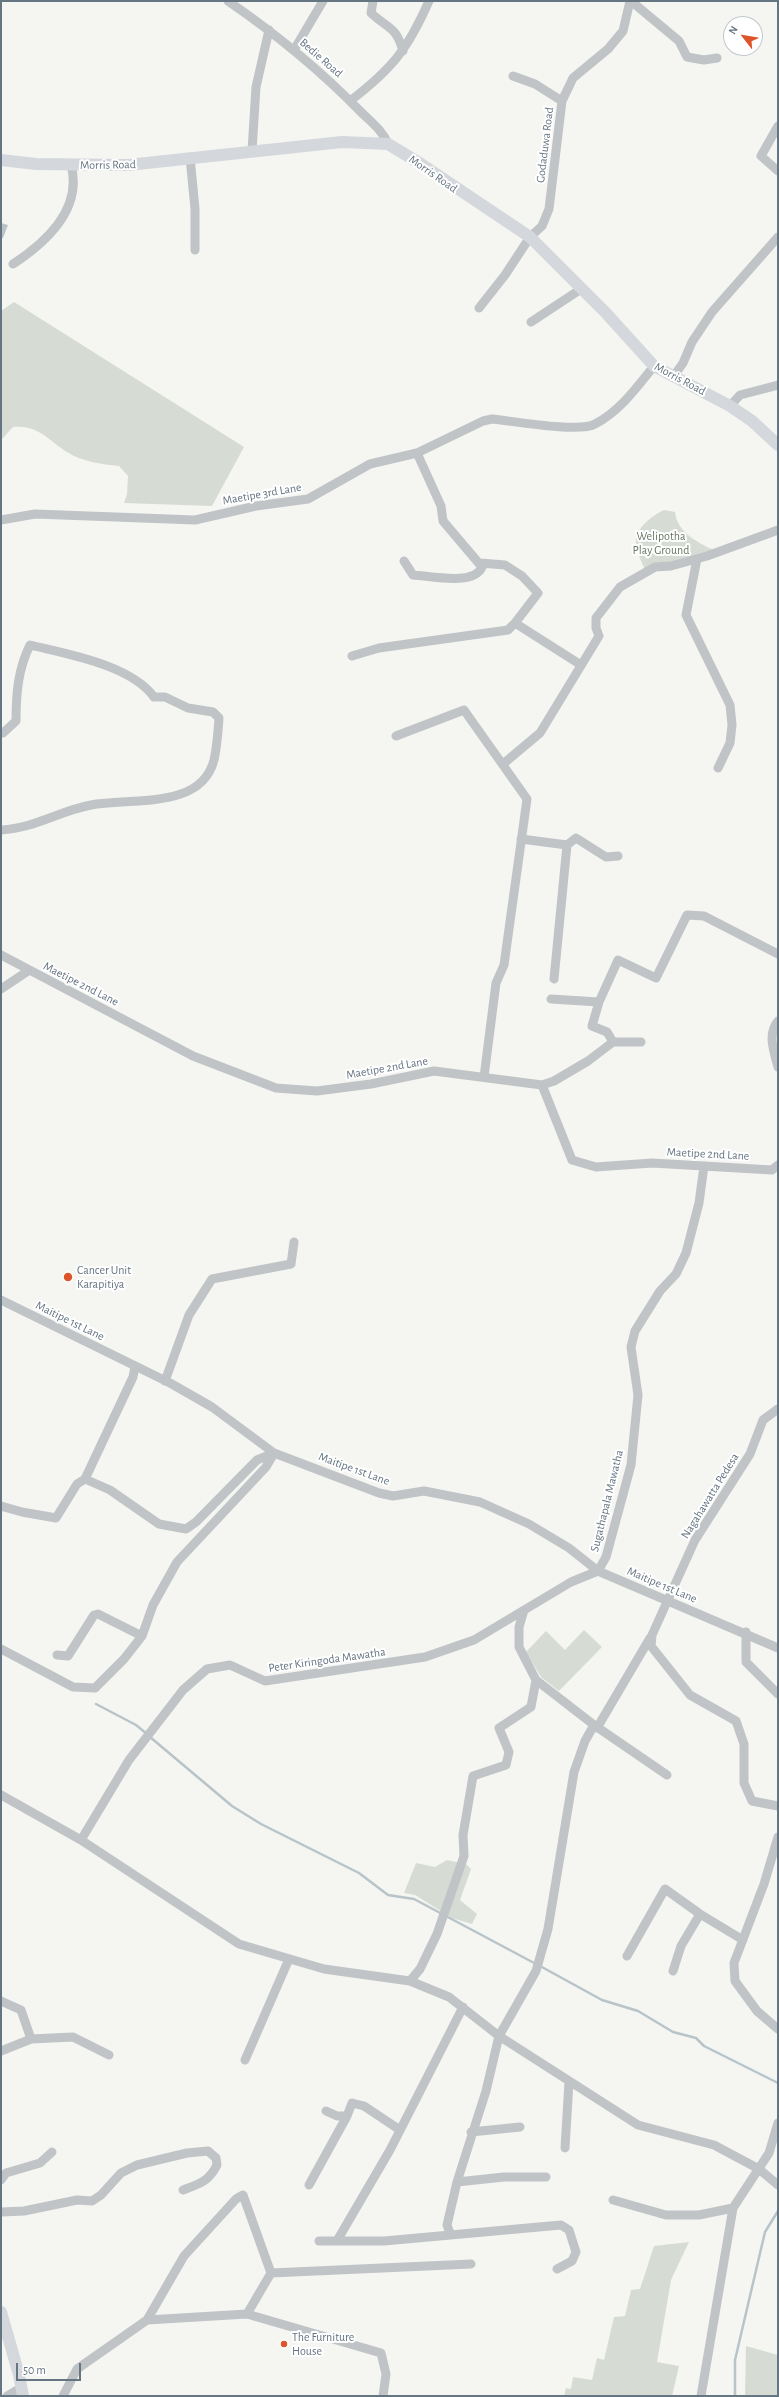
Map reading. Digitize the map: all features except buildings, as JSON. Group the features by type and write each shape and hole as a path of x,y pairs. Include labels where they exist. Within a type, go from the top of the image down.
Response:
{"main road":[{"name":"Morris Road","path":"1,160 12,163 128,165 190,157 342,142 388,144 421,164 530,237 580,290 605,312 654,366 730,406 752,421 778,445"},
{"path":"1,2312 23,2392"}],"street":[{"name":"Bedie Road","path":"228,1 294,50 384,134 388,144"},
{"path":"294,50 323,1"},
{"path":"373,1 372,13 399,36 403,52"},
{"path":"350,101 380,78 403,52 416,33 429,1"},
{"path":"630,1 679,41 687,57 704,60 717,58"},
{"name":"Godaduwa Road","path":"479,308 506,275 530,237 542,226 549,210 562,101 573,78 608,49 623,31 630,1"},
{"path":"252,151 255,92 269,30"},
{"path":"513,76 535,84 562,101"},
{"path":"778,126 761,156 778,171"},
{"path":"190,157 195,209 196,250"},
{"path":"13,264 36,249 68,208 73,192 71,165"},
{"path":"673,377 684,363 692,342 712,312 778,237"},
{"path":"531,322 580,290"},
{"name":"Maetipe 3rd Lane","path":"1,520 35,514 195,520 256,506 308,499 370,464 416,453 483,421 492,419 577,428 594,425 626,401 654,366"},
{"path":"730,406 740,395 778,385"},
{"path":"404,561 413,575 471,578 480,573 482,567 443,521 441,506 416,453"},
{"path":"503,764 540,733 599,636 596,628 596,618 620,587 655,567 671,566 697,559 778,530"},
{"path":"697,559 686,615 730,706 732,725 730,743 718,768"},
{"path":"352,656 379,648 508,630 538,593 522,576 505,565 480,563"},
{"path":"515,623 581,665"},
{"path":"1,830 46,821 67,811 93,804 136,803 180,794 196,788 207,776 214,761 219,718 213,712 188,708 165,697 154,697 147,688 99,662 30,645 22,660 16,695 16,720 2,736"},
{"path":"396,736 464,710 527,799 504,965 496,983 486,1077"},
{"path":"521,839 567,845 576,838 606,857 618,856"},
{"path":"554,979 567,845"},
{"path":"614,1042 607,1032 592,1026 600,1002 618,960 630,964 656,978 687,915 704,916 778,954"},
{"name":"Maetipe 2nd Lane","path":"1,955 28,971 193,1056 276,1088 317,1092 371,1084 434,1071 542,1085 572,1160 596,1167 652,1163 772,1170 778,1165"},
{"path":"1,988 28,971"},
{"path":"551,999 600,1002"},
{"path":"486,1077 496,1012"},
{"path":"778,1021 772,1027 772,1045 778,1067"},
{"path":"542,1085 554,1081 588,1061 614,1042 641,1042"},
{"name":"Sugathapala Mawatha","path":"598,1570 606,1557 631,1465 638,1395 632,1347 635,1331 660,1291 676,1274 686,1253 699,1203 704,1166"},
{"path":"165,1381 189,1315 212,1279 291,1264 294,1242"},
{"name":"Maitipe 1st Lane","path":"1,1300 165,1381 212,1407 274,1453 379,1493 393,1496 424,1491 480,1502 529,1524 569,1548 598,1570 668,1601 746,1632 778,1648"},
{"path":"1,1506 22,1512 56,1518 77,1484 86,1479 133,1377 135,1366"},
{"name":"Nagahawatta Pedesa","path":"450,2233 447,2225 457,2182 471,2132 486,2091 499,2036 536,1971 546,1936 574,1772 585,1741 596,1727 652,1635 695,1540 750,1454 763,1420 778,1408"},
{"path":"86,1479 110,1490 159,1524 186,1529 196,1522 257,1460 274,1453"},
{"path":"1,1649 73,1687 95,1688 124,1659 142,1636 152,1605 177,1562 266,1467 274,1453"},
{"name":"Peter Kiringoda Mawatha","path":"81,1840 129,1760 183,1690 208,1669 230,1665 265,1681 425,1657 474,1640 571,1582 598,1570"},
{"path":"524,1610 520,1627 519,1648 536,1680 596,1727 667,1775"},
{"path":"57,1655 68,1656 94,1615 98,1614 142,1636"},
{"path":"746,1632 746,1662 778,1694"},
{"path":"652,1635 651,1646 690,1696 736,1721 744,1744 744,1783 752,1801 778,1806"},
{"path":"410,1981 420,1969 437,1934 464,1856 463,1834 473,1776 506,1765 509,1752 499,1728 531,1707 536,1680"},
{"path":"1,1795 81,1840 239,1944 324,1969 410,1981 449,1997 499,2036 638,2125 714,2145 760,2169 778,2185"},
{"path":"778,1837 734,1963 736,1981 757,2011 778,2029"},
{"path":"627,1956 665,1889 700,1914 743,1940"},
{"path":"673,1971 681,1946 700,1914"},
{"path":"245,2060 289,1959"},
{"path":"1,2001 21,2010 31,2039"},
{"path":"338,2239 400,2130 463,2007"},
{"path":"1,2051 31,2039 73,2037 109,2055"},
{"path":"565,2148 569,2082"},
{"path":"309,2185 347,2116 352,2104 364,2106 400,2130"},
{"path":"326,2111 337,2116 347,2116"},
{"path":"701,2396 733,2208 760,2169 769,2153 778,2123"},
{"path":"471,2132 520,2127"},
{"path":"1,2212 24,2211 77,2200 92,2201 101,2195 121,2173 137,2165 208,2151 216,2158 217,2165 211,2176 203,2183 183,2190"},
{"path":"1,2180 6,2173 40,2163 52,2152"},
{"path":"457,2182 504,2177 546,2177"},
{"path":"63,2396 77,2369 147,2320 184,2256 236,2199 243,2195 271,2273"},
{"path":"613,2200 666,2215 699,2215 733,2208"},
{"path":"319,2241 338,2239 384,2241 450,2233 561,2225 569,2230 576,2252 572,2261 557,2269"},
{"path":"271,2273 471,2264"},
{"path":"247,2314 271,2273"},
{"path":"147,2320 247,2314 381,2353 386,2374 383,2396"},
{"path":"7,2396 23,2392"}],"green space":[{"path":"14,302 244,447 212,506 124,503 127,494 128,476 119,466 79,458 67,452 36,430 29,428 13,427 1,440 1,311"},
{"name":"Welipotha Play Ground","path":"664,510 675,512 680,526 690,537 718,552 646,572 637,549 636,537 638,532 646,523 655,515"},
{"path":"584,1630 602,1647 559,1691 541,1677 526,1652 546,1631 565,1650"},
{"path":"447,1860 466,1864 471,1869 460,1900 477,1914 472,1924 452,1918 415,1895 404,1893 416,1863 435,1867"},
{"path":"689,2242 671,2280 657,2362 679,2366 672,2396 564,2396 566,2388 571,2389 573,2377 592,2380 597,2358 604,2360 614,2317 625,2316 631,2290 640,2289 654,2246"},
{"path":"746,2346 778,2355 778,2396 745,2396"}],"shaded area":[{"path":"1,223 8,225 3,238 1,238"}],"waterway":[{"path":"96,1704 136,1725 147,1734"},
{"path":"150,1737 232,1806 261,1824 359,1873 388,1895 414,1899 536,1964"},
{"path":"540,1966 602,2000 638,2011 673,2032 696,2038 704,2046 778,2083"},
{"path":"735,2396 735,2360 765,2232 778,2211"}],"place":[{"name":"Cancer Unit Karapitiya","path":"68,1277"},
{"name":"The Furniture House","path":"284,2344"}]}
